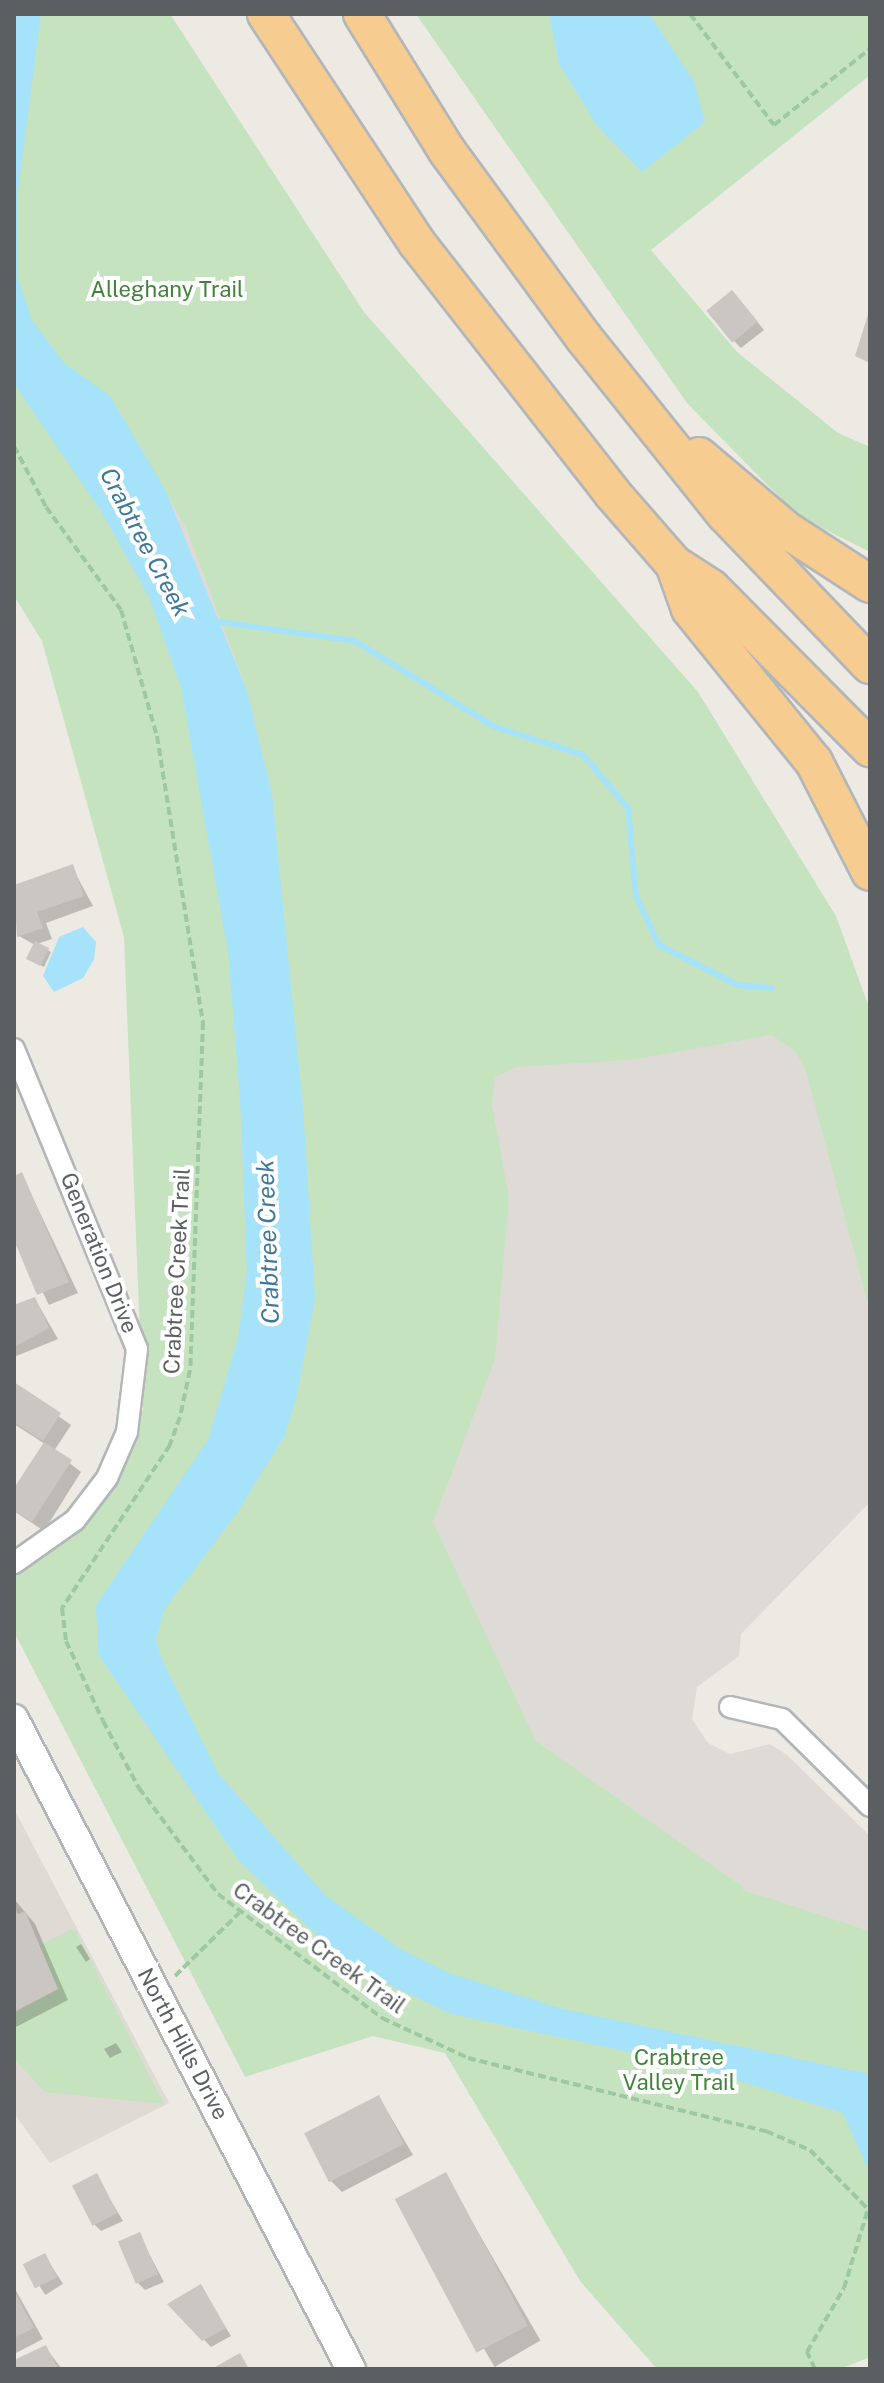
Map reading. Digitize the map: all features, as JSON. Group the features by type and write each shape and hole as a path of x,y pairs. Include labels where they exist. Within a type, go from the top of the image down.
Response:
{"highway":[{"path":"266,14 425,254 674,564 711,588 870,748"},
{"path":"362,14 447,151 637,404 726,515 870,665"},
{"path":"637,404 785,529 870,584"},
{"path":"674,564 690,609 814,762 870,872"}],"main road":[{"name":"North Hills Drive","path":"14,1719 351,2369"}],"street":[{"name":"Generation Drive","path":"14,1049 137,1349 127,1432 107,1478 75,1520 14,1563"},
{"path":"730,1707 782,1719 870,1806"}],"path":[{"path":"690,14 774,125 870,49"},
{"name":"Crabtree Creek Trail","path":"14,446 46,507 121,610 157,736 203,1022 190,1370 180,1417 170,1445 69,1590 61,1625 139,1788 239,1913 426,2042 766,2131 810,2150 869,2210"},
{"path":"156,1994 239,1913"},
{"path":"815,2369 807,2352 844,2288 869,2210"}],"shaded area":[{"path":"386,338 712,750 870,1252 870,1502 741,1634 739,1656 697,1687 692,1719 708,1743 730,1754 770,1744 787,1755 870,1836 870,1931 634,1859 426,1648 396,897 246,865 115,484"},
{"path":"14,1809 169,2103 50,2163 14,2113"}],"green space":[{"path":"14,14 170,14 364,312 698,692 836,916 870,1010 870,1312 806,1071 795,1051 771,1035 631,1060 515,1067 495,1078 492,1105 509,1197 495,1360 433,1522 536,1741 746,1889 740,1889 870,1931 870,2357 840,2369 657,2369 580,2281 445,2053 373,2036 245,2077 14,1632 14,1569 102,1482 143,1410 124,937 42,641 14,596","holes":["151,466 187,530 247,691 272,794 280,872 248,865 156,556 108,487"]},
{"path":"416,14 870,14 870,75 651,250 737,352 838,433 870,447 870,552 798,516 687,403"},
{"path":"74,1928 164,2104 45,2092 14,2059 14,2014 59,1989 38,1946"}],"water":[{"name":"Crabtree Creek","path":"14,14 41,14 17,199 18,279 32,320 64,363 110,396 165,489 247,691 272,794 303,1108 315,1298 296,1400 284,1437 237,1513 164,1610 156,1640 161,1657 218,1773 325,1895 400,1949 449,1973 563,2009 870,2074 870,2174 843,2113 681,2063 451,2014 349,1965 239,1861 98,1654 96,1605 208,1440 238,1338 247,1272 240,1098 228,952 181,688 149,597 101,511 14,384"},
{"path":"549,14 649,14 694,81 705,122 642,172 598,127 559,64"},
{"path":"83,927 96,942 94,959 83,978 54,992 43,976 59,937"}],"building":[{"path":"732,290 758,322 732,343 706,311"},
{"path":"870,308 870,363 855,356"},
{"path":"73,864 84,896 37,912 43,928 17,937 14,885"},
{"path":"35,941 49,948 40,966 26,959"},
{"path":"22,1172 69,1282 37,1295 14,1240 14,1176"},
{"path":"35,1297 49,1328 14,1347 14,1305"},
{"path":"14,1382 61,1413 43,1441 14,1422"},
{"path":"44,1442 72,1460 32,1522 14,1510 14,1488"},
{"path":"14,1906 18,1914 25,1911 58,1989 14,2012"},
{"path":"379,2095 404,2144 329,2182 304,2133"},
{"path":"446,2172 528,2326 476,2353 395,2199"},
{"path":"97,2173 117,2213 92,2226 72,2186"},
{"path":"140,2232 158,2274 136,2284 118,2241"},
{"path":"45,2253 57,2277 35,2288 23,2264"},
{"path":"201,2284 226,2328 202,2341 167,2304"},
{"path":"14,2291 34,2328 14,2338"},
{"path":"46,2345 58,2369 15,2369 14,2360"},
{"path":"240,2353 249,2369 216,2369 215,2367"}],"waterway":[{"path":"213,621 355,641 493,726 583,755 628,808 636,896 659,945 738,985 772,988"}],"park label":[{"name":"Alleghany Trail","path":"167,290"},
{"name":"Crabtree Valley Trail","path":"679,2070"}]}
